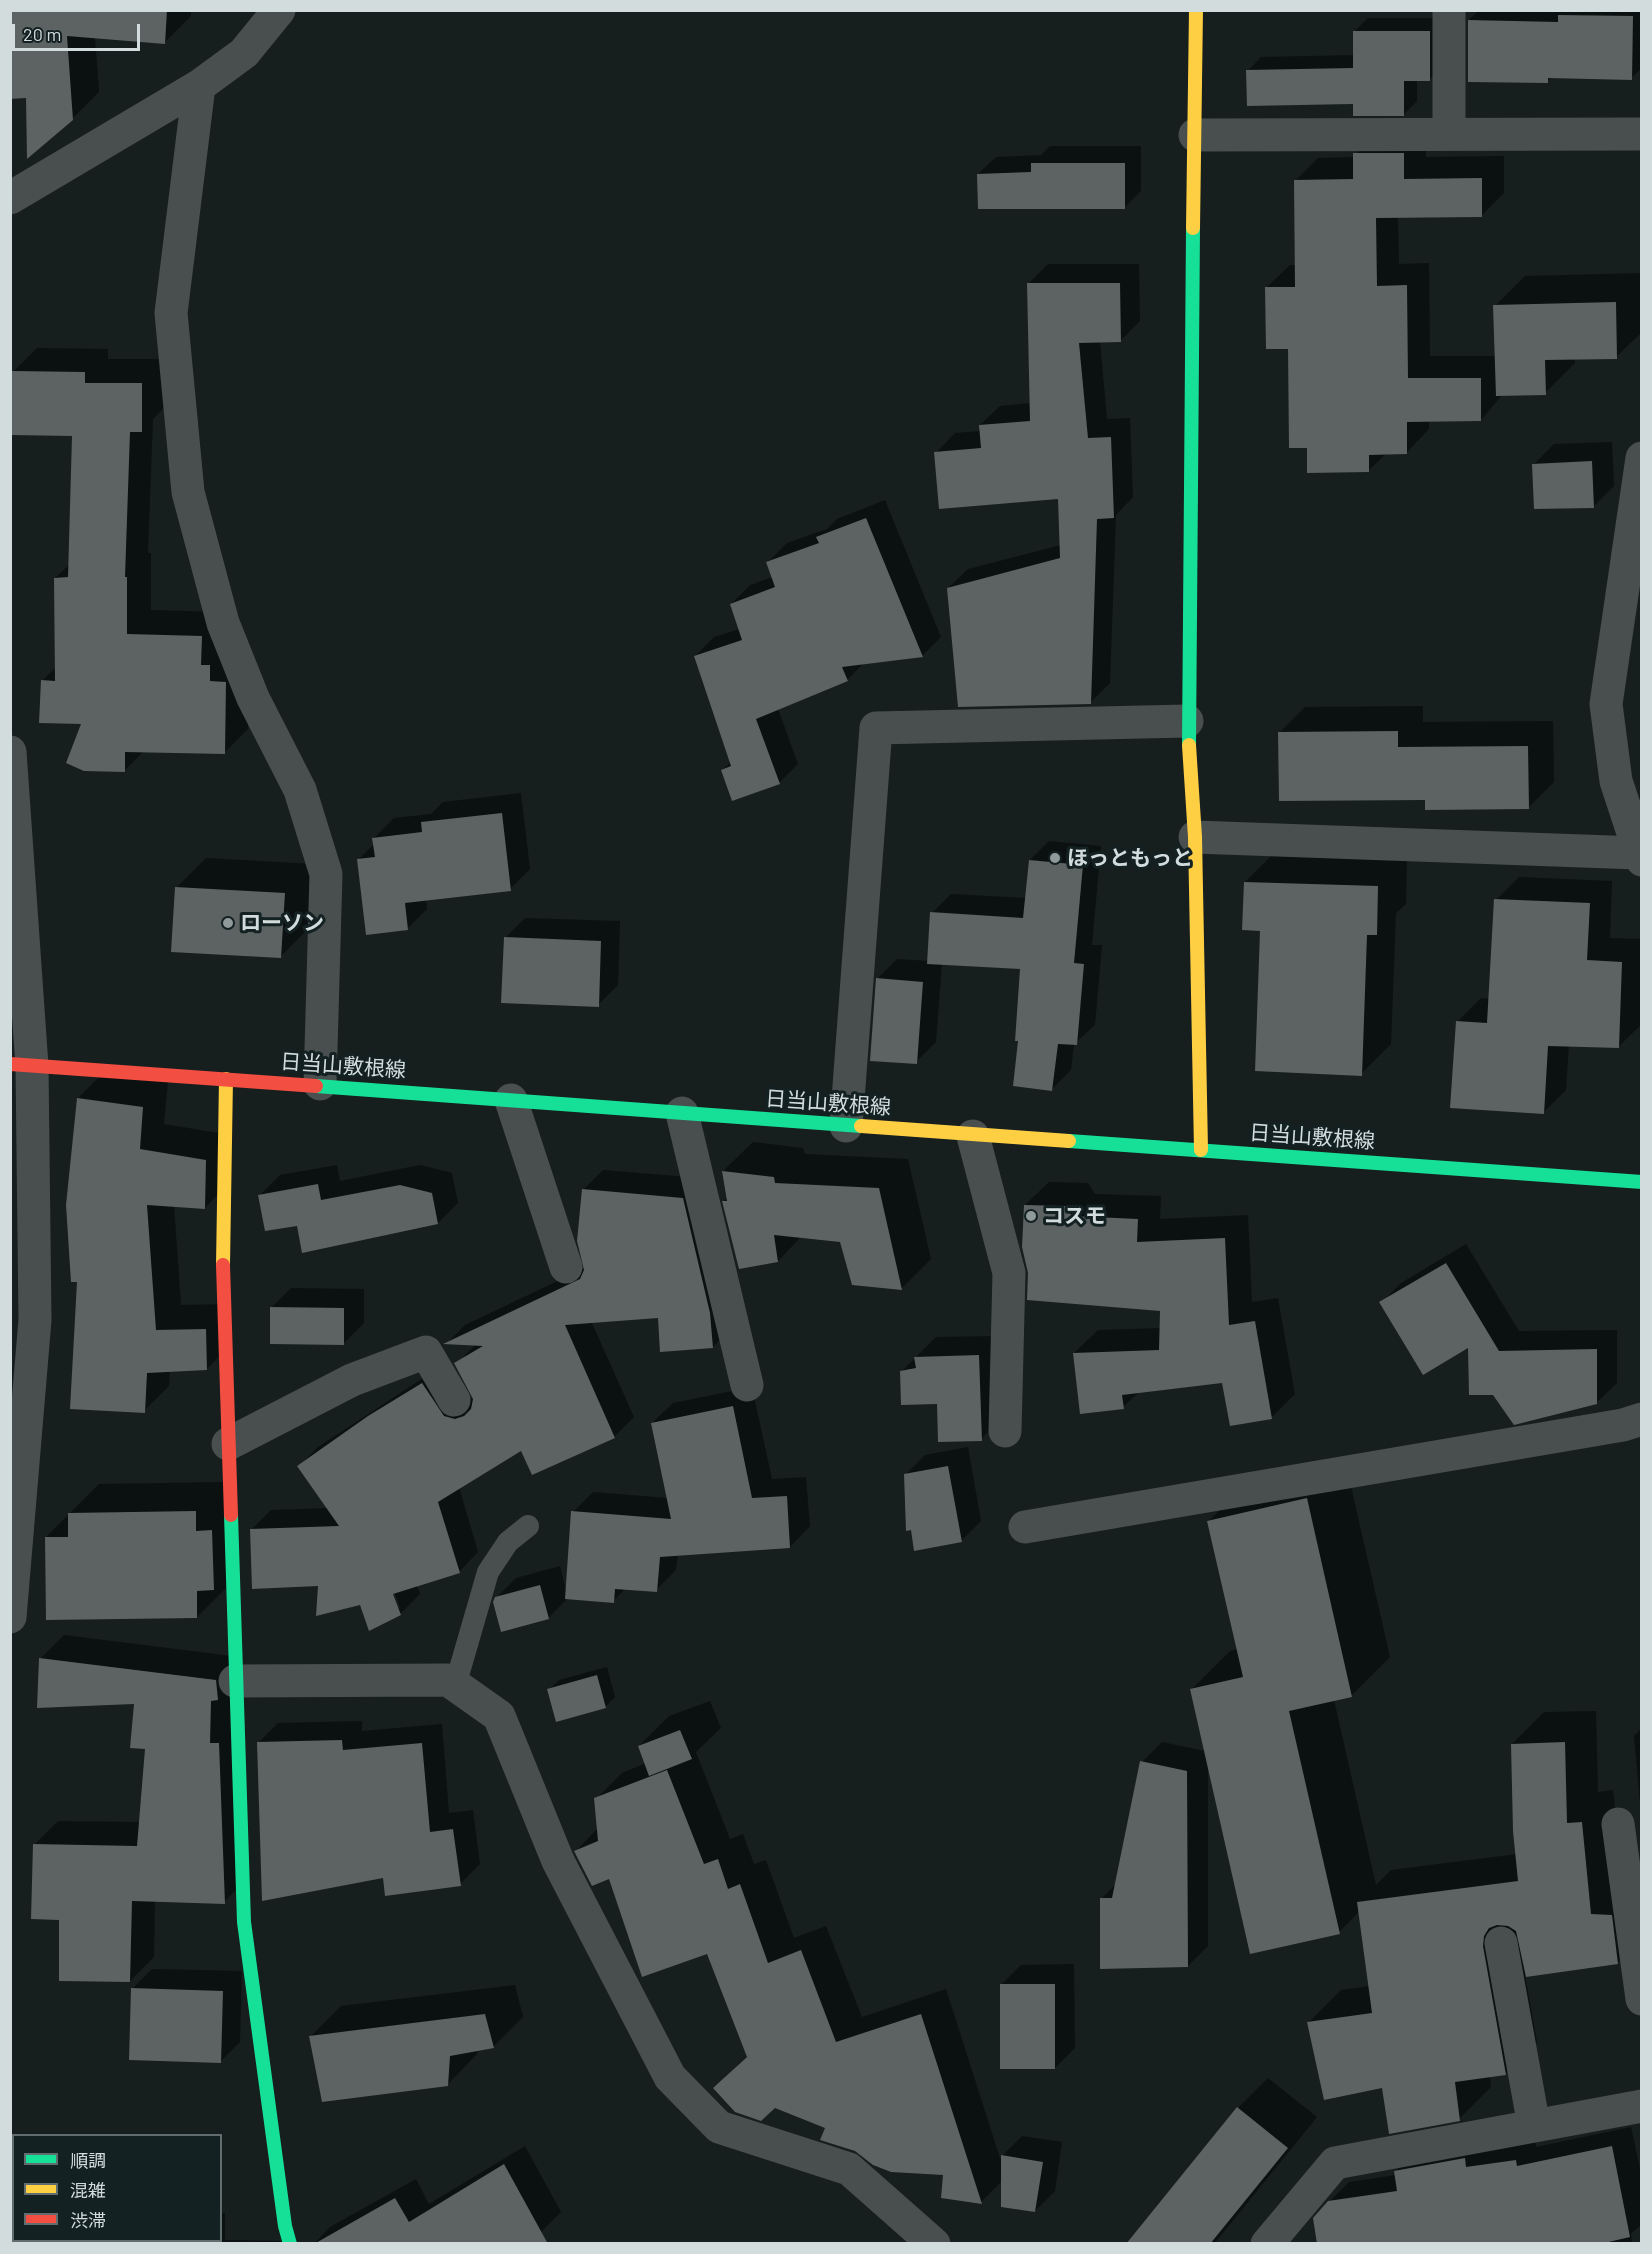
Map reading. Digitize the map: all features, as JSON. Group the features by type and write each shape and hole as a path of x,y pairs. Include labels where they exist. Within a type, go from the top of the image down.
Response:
{"street":[{"path":"10,198 199,86 244,53 279,10"},
{"path":"1196,10 1186,721 1195,837 1201,1150"},
{"path":"1449,10 1449,133"},
{"path":"199,86 171,313 188,492 223,622 253,698 300,790 326,874 320,1084"},
{"path":"1195,135 1641,134"},
{"path":"1195,837 1640,856 1617,781 1606,704 1641,458"},
{"path":"846,1126 876,728 1186,721"},
{"path":"10,752 21,1065 35,1320 10,1617"},
{"name":"日当山敷根線","path":"21,1065 320,1084 973,1136 1641,1182"},
{"path":"226,1078 223,1281 244,1922 285,2226 290,2244"},
{"path":"511,1100 566,1267"},
{"path":"681,1113 747,1385"},
{"path":"973,1136 1009,1274 1005,1431"},
{"path":"228,1444 352,1380 426,1352 454,1400"},
{"path":"1025,1527 1623,1425 1641,1419"},
{"path":"235,1681 448,1680 499,1716 558,1861 670,2077 719,2127 849,2169 934,2244"},
{"path":"1618,1824 1634,1874 1641,2000"},
{"path":"1501,1943 1533,2126"},
{"path":"1267,2244 1335,2163 1533,2126 1641,2110"}],"lane":[{"path":"455,1686 489,1572 508,1542 528,1526"}],"building":[{"path":"10,10 167,10 165,44 67,36 73,120 27,159 26,98 10,99"},
{"path":"1558,15 1633,16 1632,80 1548,78 1548,83 1468,82 1468,20 1558,22"},
{"path":"1353,31 1430,31 1430,81 1404,81 1404,116 1353,116 1353,104 1247,106 1246,70 1353,68"},
{"path":"1353,153 1404,153 1404,179 1482,178 1482,217 1376,218 1377,286 1407,285 1408,378 1481,378 1481,421 1407,422 1407,454 1369,455 1369,472 1307,473 1307,448 1289,448 1288,349 1266,349 1265,287 1295,287 1294,180 1353,179"},
{"path":"1031,163 1125,163 1125,209 978,209 977,174 1031,172"},
{"path":"1027,283 1120,283 1121,342 1079,343 1088,438 1111,437 1114,518 1097,519 1091,704 958,707 947,588 1060,558 1058,499 939,509 934,452 981,448 979,425 1030,421"},
{"path":"1616,302 1617,359 1545,360 1546,395 1496,396 1493,305"},
{"path":"12,371 85,372 85,383 142,383 142,432 130,432 125,577 127,577 127,634 202,636 201,665 210,665 210,681 226,682 225,754 125,752 125,772 84,771 66,763 81,724 39,723 41,680 55,681 54,578 68,577 72,436 11,435"},
{"path":"1592,461 1594,508 1534,509 1532,464"},
{"path":"866,518 923,657 842,667 848,681 756,719 780,784 732,801 721,770 731,766 694,656 742,640 730,604 775,587 766,562 819,543 816,537"},
{"path":"1398,731 1398,747 1528,746 1529,809 1425,810 1425,800 1279,801 1278,732"},
{"path":"502,813 511,891 405,903 408,930 366,935 357,859 375,857 372,838 422,832 421,822"},
{"path":"1029,860 1083,865 1074,963 1084,964 1077,1045 1058,1044 1052,1091 1013,1086 1018,1041 1015,1041 1020,969 927,964 930,912 1023,918"},
{"path":"1244,882 1378,886 1377,935 1367,935 1362,1076 1255,1071 1260,931 1242,930"},
{"name":"ローソン","path":"175,887 285,893 281,958 171,952"},
{"path":"1494,899 1590,903 1587,960 1622,962 1619,1048 1548,1046 1544,1114 1450,1108 1456,1021 1487,1023"},
{"path":"504,937 601,941 599,1007 501,1003"},
{"path":"876,978 923,982 917,1064 870,1061"},
{"path":"77,1098 143,1107 140,1149 206,1160 205,1209 147,1205 156,1330 206,1329 207,1370 147,1373 145,1413 70,1409 77,1282 71,1282 66,1205"},
{"path":"722,1171 774,1177 775,1183 879,1188 902,1290 852,1285 840,1242 774,1235 778,1262 739,1269 722,1201 727,1201"},
{"path":"318,1184 321,1200 400,1185 432,1193 438,1224 302,1253 297,1226 265,1231 258,1195"},
{"path":"582,1189 683,1198 710,1313 713,1348 660,1352 658,1318 565,1325 615,1438 532,1475 521,1451 438,1502 460,1573 393,1594 401,1615 369,1631 360,1605 316,1616 318,1586 252,1589 250,1529 339,1526 297,1466 368,1416 422,1383 444,1416 455,1419 464,1416 471,1409 473,1399 454,1363 483,1346 443,1344 580,1279 584,1270 577,1241"},
{"path":"1024,1205 1065,1206 1072,1216 1138,1219 1137,1242 1225,1238 1229,1325 1255,1321 1272,1419 1230,1426 1222,1383 1122,1395 1124,1409 1080,1414 1073,1353 1159,1350 1160,1311 1027,1300 1028,1273 1022,1247"},
{"path":"1446,1263 1499,1351 1597,1349 1597,1404 1514,1425 1493,1395 1469,1395 1468,1348 1423,1375 1379,1302"},
{"path":"270,1307 344,1308 344,1345 270,1344"},
{"path":"979,1355 982,1441 938,1442 937,1404 901,1405 900,1371 916,1368 914,1357"},
{"path":"733,1406 752,1498 787,1496 790,1548 660,1557 657,1592 615,1589 614,1603 565,1599 571,1511 671,1519 651,1423"},
{"path":"948,1466 962,1542 914,1551 911,1530 906,1531 904,1474"},
{"path":"1307,1498 1352,1697 1289,1711 1340,1934 1250,1954 1190,1689 1243,1677 1207,1521"},
{"path":"196,1511 196,1531 212,1530 214,1590 197,1591 197,1618 46,1620 45,1537 68,1537 68,1513"},
{"path":"540,1585 549,1619 501,1632 493,1602 495,1597"},
{"path":"39,1658 216,1680 218,1700 211,1701 210,1743 219,1743 225,1904 132,1901 130,1982 59,1981 59,1920 31,1919 33,1844 137,1846 145,1749 130,1748 134,1704 37,1708"},
{"path":"597,1675 606,1708 556,1722 547,1689"},
{"path":"680,1730 692,1759 649,1776 638,1746"},
{"path":"342,1740 343,1750 422,1743 430,1832 453,1829 461,1886 385,1896 383,1878 262,1901 257,1742"},
{"path":"1565,1742 1567,1823 1582,1822 1591,1914 1612,1915 1618,1964 1526,1977 1516,1931 1508,1926 1497,1925 1489,1928 1484,1936 1483,1946 1506,2075 1455,2082 1460,2121 1389,2134 1382,2088 1324,2100 1307,2022 1372,2013 1357,1902 1518,1881 1513,1831 1511,1744"},
{"path":"1140,1761 1187,1771 1188,1967 1100,1969 1100,1898 1112,1898"},
{"path":"667,1770 704,1864 718,1859 728,1889 740,1884 768,1963 801,1950 836,2042 921,2014 982,2204 941,2198 943,2175 891,2172 873,2165 855,2151 820,2140 825,2128 775,2108 761,2121 735,2112 713,2088 747,2057 707,1954 642,1977 609,1879 592,1886 574,1851 598,1841 594,1798"},
{"path":"1000,1984 1055,1984 1055,2069 1000,2069"},
{"path":"131,1988 223,1991 221,2063 129,2060"},
{"path":"485,2014 494,2048 450,2056 448,2086 322,2102 309,2036"},
{"path":"1237,2107 1288,2148 1210,2244 1126,2244"},
{"path":"1612,2146 1630,2237 1600,2244 1317,2244 1313,2218 1328,2201 1397,2191 1394,2171 1465,2158 1466,2167 1516,2160 1517,2166"},
{"path":"1001,2155 1043,2162 1035,2212 1001,2207"},
{"path":"504,2164 548,2244 314,2244 395,2198 409,2222"}],"traffic: fast":[{"path":"1189,745 1193,228"},
{"path":"316,1086 861,1126"},
{"path":"1069,1141 1642,1182"},
{"path":"231,1515 244,1922 285,2226 290,2244"}],"traffic: slow":[{"path":"1193,228 1196,10"},
{"path":"1189,745 1195,837 1201,1150"},
{"path":"223,1265 226,1079"},
{"path":"861,1126 1069,1141"}],"traffic: jam":[{"path":"10,1064 316,1086"},
{"path":"223,1265 231,1515"}],"place":[{"name":"ほっともっと","path":"1055,858"},
{"name":"ローソン","path":"228,923"},
{"name":"コスモ","path":"1031,1216"}]}
